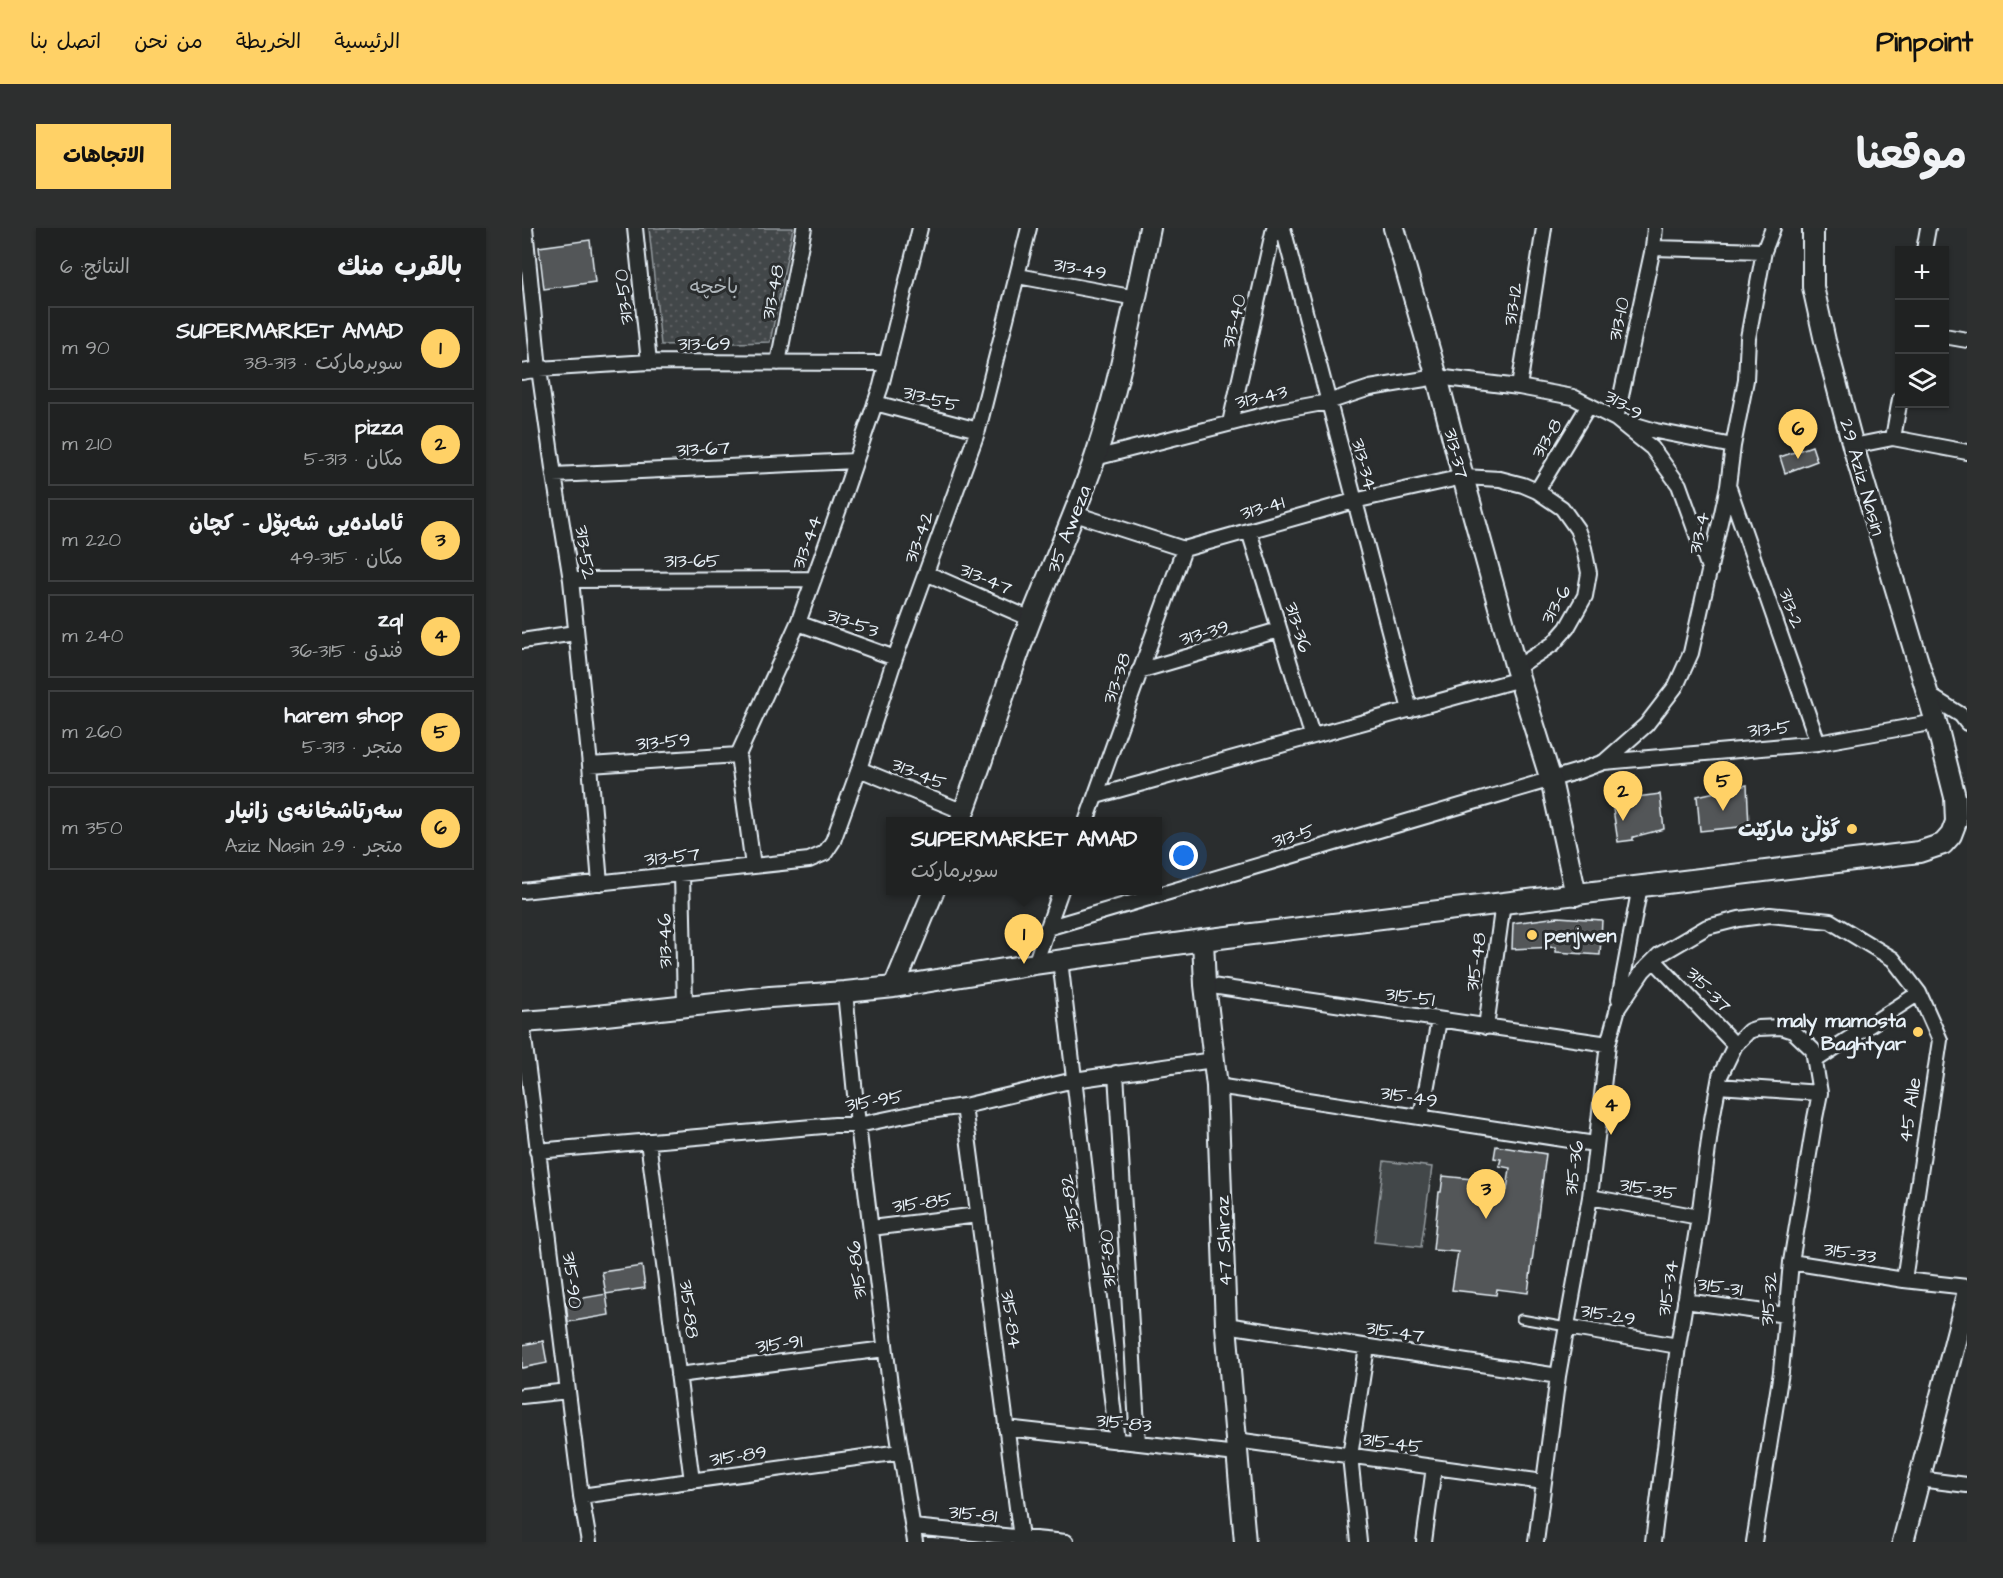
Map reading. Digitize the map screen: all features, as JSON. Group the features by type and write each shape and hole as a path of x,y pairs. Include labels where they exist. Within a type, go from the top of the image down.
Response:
{"street":[{"name":"313-52","path":"525,228 540,369 571,580 600,883"},
{"name":"313-50","path":"635,228 649,363"},
{"name":"313-48","path":"778,363 804,228"},
{"name":"313-44","path":"738,755 798,623 855,461 887,363 920,228"},
{"name":"313-42","path":"825,853 833,841 895,658 978,430 1029,228"},
{"name":"35 Aweza","path":"962,817 1031,619 1075,514 1095,458 1110,408 1150,228"},
{"name":"313-40","path":"1230,423 1274,228"},
{"name":"313-34","path":"1283,228 1410,710"},
{"name":"313-37","path":"1394,228 1532,724 1551,780 1576,895"},
{"name":"313-12","path":"1519,387 1544,228"},
{"name":"313-10","path":"1616,419 1653,248 1655,228"},
{"name":"313-4","path":"1551,780 1604,762 1646,725 1676,686 1691,653 1728,486 1746,380 1748,338 1764,251 1773,228"},
{"name":"29 Aziz Nasin","path":"522,1022 894,987 1203,940 1919,852 1943,844 1951,835 1956,822 1955,797 1825,340 1813,287 1813,228"},
{"path":"1925,246 1928,228"},
{"path":"1653,248 1764,251"},
{"name":"313-49","path":"1018,276 1136,298"},
{"path":"1949,337 1967,340"},
{"name":"313-69","path":"522,372 649,363 887,363"},
{"name":"313-43","path":"1095,458 1230,423 1328,402 1370,388 1437,377"},
{"name":"313-9","path":"1437,377 1519,387 1573,397 1616,419 1652,448 1679,485 1710,570"},
{"name":"313-55","path":"875,403 978,430"},
{"name":"313-8","path":"1537,491 1588,405"},
{"path":"1893,438 1898,408"},
{"path":"1616,419 1656,431 1733,446"},
{"path":"1854,446 1893,438 1967,452"},
{"name":"313-67","path":"554,475 855,461"},
{"name":"313-6","path":"1463,477 1500,479 1537,491 1562,508 1577,530 1584,548 1589,573 1585,596 1567,628 1553,644 1518,673"},
{"name":"313-41","path":"1184,549 1354,501 1463,477"},
{"name":"313-2","path":"1728,486 1818,743"},
{"path":"1075,514 1184,549"},
{"name":"313-36","path":"1249,531 1312,735"},
{"name":"313-38","path":"1088,817 1184,549"},
{"name":"313-47","path":"926,573 1031,619"},
{"name":"313-65","path":"571,580 814,579"},
{"name":"313-53","path":"798,623 895,658"},
{"name":"313-39","path":"1139,671 1279,630"},
{"path":"522,641 575,633"},
{"path":"1096,795 1410,710 1518,673"},
{"path":"1927,694 1961,716 1967,723"},
{"name":"313-5","path":"1604,762 1818,743 1935,722"},
{"path":"738,755 753,866"},
{"name":"313-59","path":"590,765 738,755"},
{"name":"313-45","path":"859,769 962,817"},
{"name":"313-5","path":"1162,894 1551,780"},
{"name":"313-57","path":"522,891 809,860 825,853"},
{"name":"313-46","path":"682,874 685,1006"},
{"path":"1618,1008 1640,886"},
{"path":"894,987 931,895"},
{"path":"1035,964 1059,895"},
{"name":"313-5","path":"1047,928 1159,895"},
{"name":"315-48","path":"1486,1027 1503,903"},
{"name":"315-36","path":"1536,1542 1558,1376 1590,1197 1608,1044 1618,1008 1630,987 1654,960 1674,945 1707,927 1739,919 1770,915 1830,921"},
{"name":"45 Alle","path":"1830,921 1893,959 1919,993 1940,1040 1904,1280"},
{"name":"47 Shiraz","path":"1203,940 1205,986 1217,1086 1226,1325 1245,1542"},
{"name":"315-82","path":"1060,960 1117,1441"},
{"name":"315-37","path":"1654,960 1735,1045"},
{"name":"315-51","path":"1205,986 1608,1044"},
{"name":"315-86","path":"845,992 858,1125 885,1348 915,1542"},
{"path":"1735,1045 1749,1031 1758,1028 1781,1027 1793,1031 1804,1040 1813,1050 1816,1060 1919,993"},
{"path":"1421,1117 1439,1020"},
{"name":"315-90","path":"522,1022 581,1496 589,1542"},
{"name":"315-34","path":"1653,1542 1684,1301 1699,1217 1711,1125 1718,1086 1727,1059 1735,1045"},
{"name":"315-95","path":"537,1151 835,1125 858,1125 964,1106 1074,1080 1213,1060"},
{"name":"315-32","path":"1754,1542 1781,1372 1791,1262 1821,1093 1816,1060"},
{"name":"315-80","path":"1116,1073 1138,1443"},
{"name":"315-49","path":"1217,1086 1595,1144"},
{"path":"1718,1086 1821,1093"},
{"name":"315-84","path":"964,1106 1021,1538"},
{"name":"315-88","path":"648,1141 692,1481"},
{"name":"315-35","path":"1590,1197 1699,1217"},
{"name":"315-85","path":"871,1228 978,1215"},
{"name":"315-33","path":"1791,1262 1904,1280 1967,1287"},
{"name":"315-31","path":"1684,1301 1786,1316"},
{"path":"1903,1542 1966,1307"},
{"name":"315-47","path":"1226,1325 1558,1376"},
{"name":"315-29","path":"1567,1327 1678,1346"},
{"path":"1359,1542 1350,1456 1367,1347"},
{"name":"315-91","path":"678,1375 885,1348"},
{"path":"522,1396 568,1391"},
{"name":"315-83","path":"1006,1428 1138,1443 1237,1447"},
{"name":"315-45","path":"1237,1447 1350,1456 1544,1482"},
{"name":"315-89","path":"581,1496 900,1452"},
{"path":"1424,1542 1434,1467"},
{"path":"1919,1479 1967,1485"},
{"name":"315-81","path":"913,1527 1066,1542"}],"lane":[{"path":"1521,1319 1567,1327"}],"green space":[{"name":"باخچە","path":"649,228 793,228 770,342 661,345"},
{"path":"1384,1161 1432,1167 1421,1247 1374,1242"}],"building":[{"path":"590,240 595,282 544,289 539,247"},
{"path":"1812,446 1817,461 1785,473 1780,457"},
{"path":"1747,785 1749,826 1700,831 1697,796"},
{"path":"1660,794 1664,829 1633,837 1633,840 1618,842 1612,802"},
{"path":"1558,917 1602,920 1600,955 1556,952 1556,947 1512,949 1513,923"},
{"path":"1496,1146 1546,1154 1528,1293 1497,1289 1496,1295 1452,1290 1458,1252 1433,1250 1439,1192 1441,1192 1443,1176 1482,1180 1481,1186 1507,1190 1510,1168 1499,1166 1501,1159 1494,1158"},
{"path":"642,1266 645,1288 606,1294 602,1272"},
{"path":"606,1294 609,1315 568,1322 566,1301"},
{"path":"543,1341 547,1363 522,1368 522,1345"}],"place":[{"name":"سەرتاشخانەی زانیار","path":"1798,459"},
{"name":"harem shop","path":"1723,811"},
{"name":"pizza","path":"1623,821"},
{"name":"گۆڵێ مارکێت","path":"1852,829"},
{"name":"penjwen","path":"1532,935"},
{"name":"SUPERMARKET AMAD","path":"1024,964"},
{"name":"maly mamosta Baghtyar","path":"1918,1032"},
{"name":"zq1","path":"1611,1135"},
{"name":"ئامادەیی شەپۆل - کچان","path":"1486,1219"}]}
